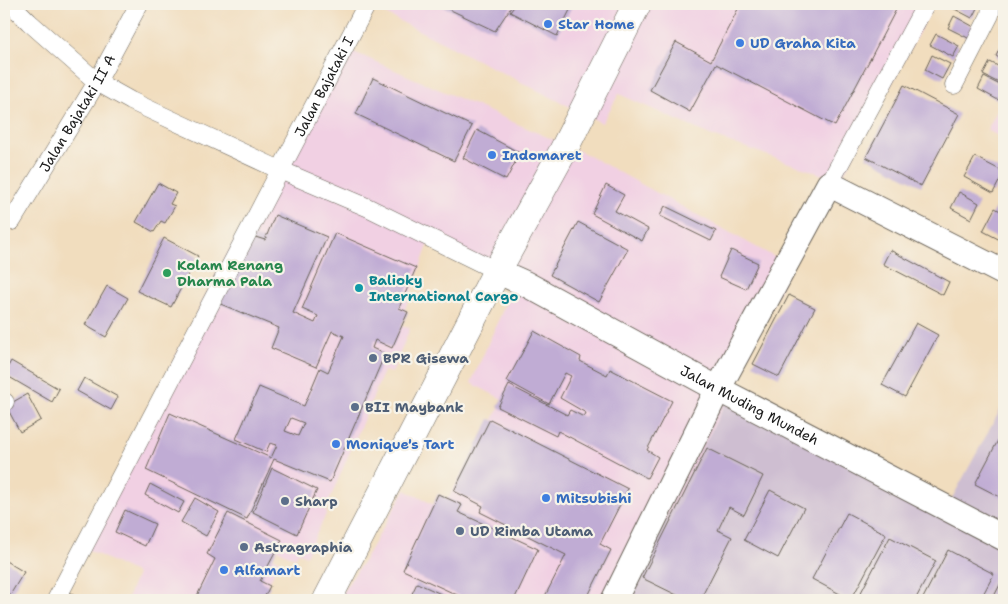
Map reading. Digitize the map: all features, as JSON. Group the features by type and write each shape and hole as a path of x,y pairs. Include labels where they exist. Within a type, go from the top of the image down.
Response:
{"main road":[{"path":"327,600 497,271 562,153 637,4"}],"street":[{"path":"11,4 97,82 131,101 280,170 369,208 497,271"},
{"name":"Jalan Bajataki II A","path":"12,220 97,82 139,4"},
{"name":"Jalan Bajataki I","path":"56,600 367,4"},
{"path":"620,598 718,388 926,4"},
{"path":"954,85 990,14 991,4"},
{"path":"829,184 1004,273"},
{"name":"Jalan Muding Mundeh","path":"497,271 526,284 718,388 1004,538"}],"shaded area":[{"path":"366,4 934,4 840,181 710,135 619,94 602,123"},
{"path":"342,47 586,154 791,266 727,400 624,600 337,600 363,562 405,490 442,509 504,400 471,383 515,282 431,237 399,326 410,328 392,373 384,371 327,506 321,503 319,506 327,512 306,556 298,552 295,558 277,549 273,557 280,561 260,600 135,600 128,597 137,574 83,547 217,272"},
{"path":"1004,98 1004,139 987,130"},
{"path":"727,400 945,511 1004,403 1004,600 624,600"}],"building":[{"path":"438,4 513,4 495,31"},
{"name":"Star Home","path":"516,4 573,4 557,36 510,12"},
{"path":"727,4 899,4 835,126 716,64 690,112 650,90 676,42 711,61 738,9"},
{"path":"951,4 979,4 972,18 949,6"},
{"path":"954,16 976,28 970,39 948,28"},
{"path":"936,34 959,46 953,57 930,45"},
{"path":"1001,46 1004,47 1004,61 996,56"},
{"path":"932,55 950,64 942,79 925,70"},
{"path":"990,62 1004,69 999,83 983,75"},
{"path":"984,77 1004,87 998,100 978,89"},
{"path":"373,78 472,126 454,161 356,114"},
{"path":"904,85 959,114 921,186 866,157"},
{"name":"Indomaret","path":"477,130 520,153 506,180 463,158"},
{"path":"975,157 1004,172 993,193 964,177"},
{"path":"158,183 176,193 170,204 175,206 165,223 161,221 154,232 136,222"},
{"path":"606,185 624,195 615,211 648,229 642,241 592,214"},
{"path":"959,192 979,203 971,219 951,208"},
{"path":"665,206 716,231 711,241 660,216"},
{"path":"995,208 1004,213 1004,242 983,231"},
{"path":"275,215 327,237 293,313 315,323 318,316 302,309 335,233 416,268 399,308 408,312 392,348 375,340 372,348 385,354 330,482 274,459 247,519 146,470 170,413 271,458 277,445 270,443 266,452 236,439 259,387 304,406 320,368 328,372 344,336 332,331 316,367 271,348 279,328 218,303 252,236 265,240","holes":["291,418 304,423 298,436 285,431"]},
{"path":"578,222 628,249 599,302 550,275"},
{"name":"Kolam Renang Dharma Pala","path":"164,238 198,256 171,307 137,291"},
{"path":"731,250 758,263 746,289 719,277"},
{"path":"890,250 949,282 943,295 883,264"},
{"path":"107,286 128,298 106,337 85,325"},
{"path":"789,295 815,308 779,377 753,364"},
{"path":"916,323 938,335 905,397 882,385"},
{"path":"534,331 581,357 580,361 607,375 610,369 672,401 647,450 658,457 647,478 558,431 556,436 498,407 509,385 567,415 570,410 584,417 586,413 560,398 571,376 565,373 549,404 507,381"},
{"path":"11,361 59,389 52,402 4,374"},
{"path":"84,378 118,397 111,410 77,391"},
{"path":"27,394 41,420 20,432 6,406"},
{"name":"Mitsubishi","path":"490,419 628,489 600,544 611,550 586,600 543,600 566,555 480,512 483,506 454,491"},
{"path":"1004,429 1004,499 975,484"},
{"path":"707,448 763,476 744,515 729,507 718,530 732,537 700,600 687,600 642,578"},
{"name":"Sharp","path":"272,468 317,490 297,534 253,512"},
{"path":"150,484 184,502 178,513 145,495"},
{"path":"770,490 804,508 778,558 744,540"},
{"name":"UD Rimba Utama","path":"438,494 462,505 458,512 538,549 514,600 468,600 403,570"},
{"path":"195,498 219,512 206,536 181,522"},
{"path":"125,510 155,524 145,546 115,532"},
{"path":"228,513 282,540 260,581 270,586 263,600 195,600 215,559 207,554"},
{"path":"847,513 886,534 851,600 812,579"},
{"path":"890,537 936,561 915,600 857,600"},
{"path":"948,550 994,574 980,600 922,600"},
{"path":"4,560 24,572 10,595 4,591"},
{"path":"1004,577 1004,600 992,600"},
{"path":"417,583 454,600 409,600"},
{"path":"69,592 88,600 66,600"}],"place":[{"name":"Star Home","path":"548,24"},
{"name":"UD Graha Kita","path":"740,43"},
{"name":"Indomaret","path":"492,155"},
{"name":"Kolam Renang Dharma Pala","path":"167,273"},
{"name":"Balioky International Cargo","path":"359,288"},
{"name":"BPR Gisewa","path":"373,358"},
{"name":"BII Maybank","path":"355,407"},
{"name":"Monique's Tart","path":"336,444"},
{"name":"Mitsubishi","path":"546,498"},
{"name":"Sharp","path":"285,501"},
{"name":"UD Rimba Utama","path":"460,531"},
{"name":"Astragraphia","path":"244,547"},
{"name":"Alfamart","path":"224,570"}]}
